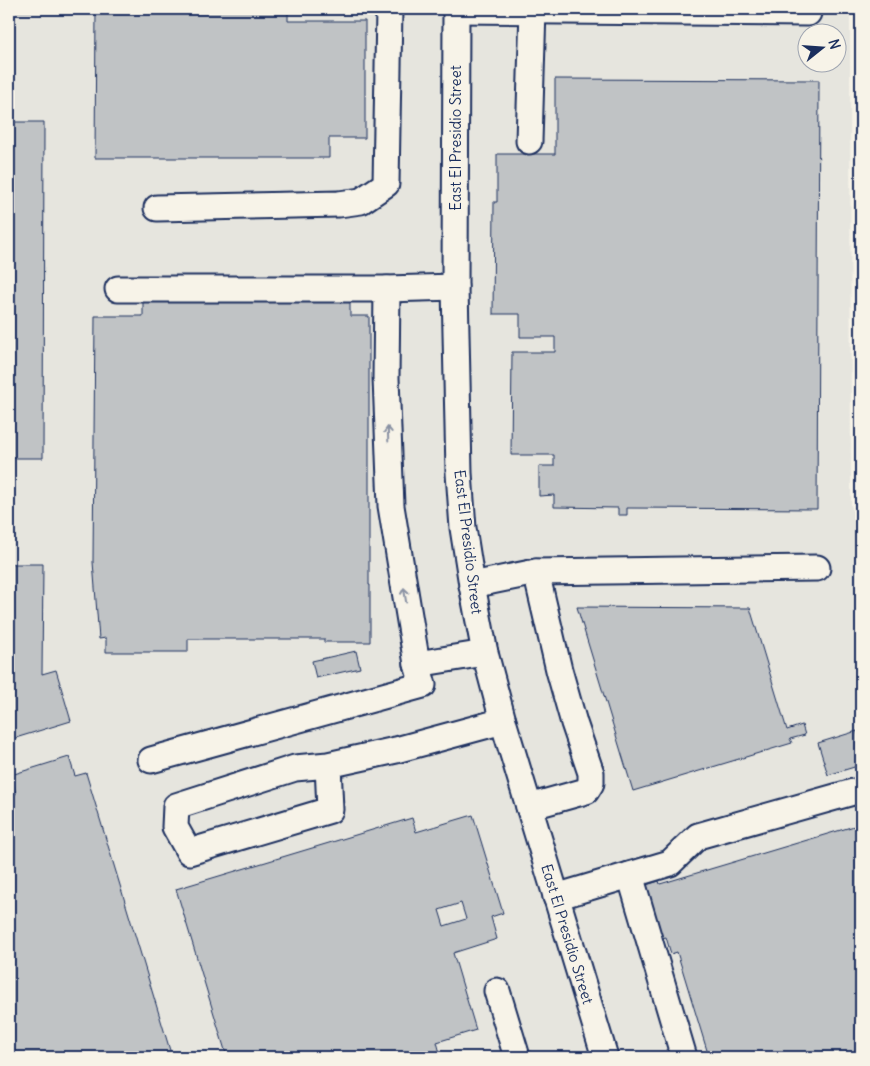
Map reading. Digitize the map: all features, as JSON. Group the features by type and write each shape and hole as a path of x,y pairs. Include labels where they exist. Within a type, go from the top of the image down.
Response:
{"street":[{"path":"157,208 339,204 361,201 386,184 389,9"},
{"path":"456,9 808,13"},
{"name":"East El Presidio Street","path":"456,9 456,286 458,473 461,509 472,585 485,653 503,721 604,1057"},
{"path":"529,141 532,10"},
{"path":"118,289 456,286"},
{"path":"151,760 423,685 415,654 391,506 386,378 387,288"},
{"path":"472,585 536,572 817,568"},
{"path":"529,807 586,791 591,783 591,773 559,670 536,572"},
{"path":"415,654 485,653"},
{"path":"328,765 330,810 190,852 175,827 176,806 295,768 328,765 396,750 503,721"},
{"path":"556,897 670,863 698,836 853,792"},
{"path":"630,875 684,1057"},
{"path":"497,991 517,1057"}],"shaded area":[{"path":"9,9 850,9 851,505 861,538 861,1057 9,1057"}],"building":[{"path":"9,9 45,9 45,11 9,11"},
{"path":"96,9 288,9 288,21 365,21 365,138 329,138 329,158 95,158"},
{"path":"555,79 819,80 817,509 627,508 627,515 618,515 618,508 554,507 554,495 539,496 539,466 554,466 554,455 511,455 512,352 555,352 555,337 520,337 520,314 493,314 494,202 497,202 497,154 555,154"},
{"path":"9,122 44,122 43,458 9,458"},
{"path":"143,301 350,301 350,316 369,316 370,642 324,642 324,639 188,639 188,652 106,652 106,638 99,639 93,562 95,316 143,316"},
{"path":"9,564 43,564 42,674 56,670 71,721 9,740"},
{"path":"577,607 750,608 787,730 802,725 805,735 790,739 792,743 633,791"},
{"path":"356,651 360,668 316,678 312,661"},
{"path":"857,731 861,744 861,765 828,775 818,743"},
{"path":"69,757 75,776 86,773 172,1057 9,1057 9,796 16,794 11,775"},
{"path":"473,815 503,913 491,917 497,939 453,953 476,1030 437,1042 441,1057 227,1057 176,889 412,818 416,832","holes":["461,903 466,919 444,926 439,910"]},
{"path":"861,824 861,1057 709,1057 677,952 671,954 666,937 662,938 646,885 659,881 660,884"}]}
